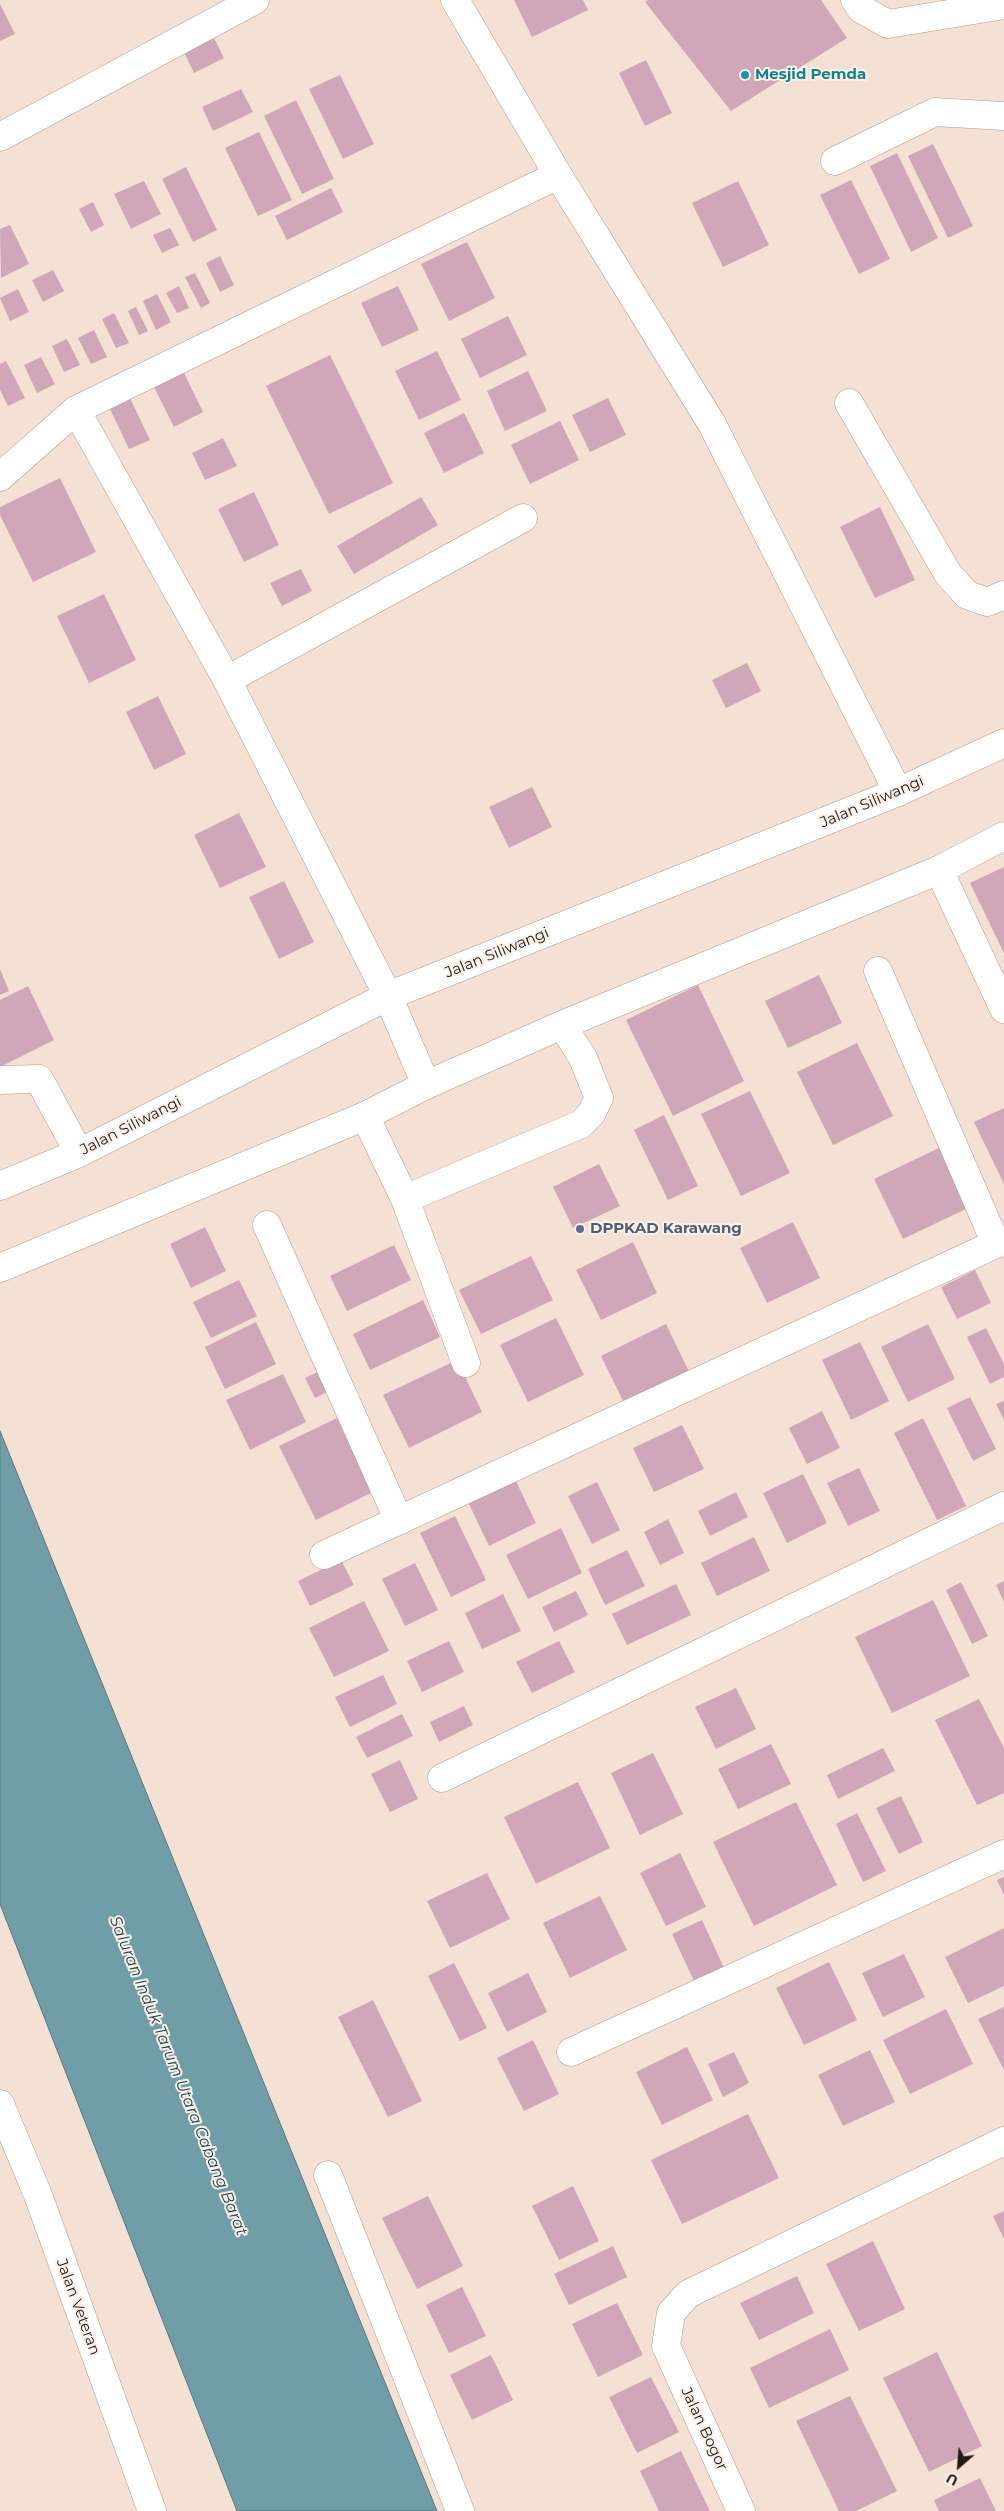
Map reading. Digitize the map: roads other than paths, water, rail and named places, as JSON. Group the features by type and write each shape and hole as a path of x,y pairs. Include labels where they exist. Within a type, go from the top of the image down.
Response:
{"street":[{"path":"0,136 255,0"},
{"path":"455,0 558,175 712,424 898,792"},
{"path":"855,0 860,9 888,24 1004,5"},
{"path":"835,161 935,112 1004,116"},
{"path":"0,477 76,410 558,175"},
{"path":"849,403 948,574 967,595 987,602 1004,595"},
{"path":"76,410 227,680 388,996 426,1085"},
{"path":"227,680 523,518"},
{"name":"Jalan Siliwangi","path":"0,1186 79,1152 388,996 898,792 1004,743"},
{"path":"1,1268 364,1116 426,1085 562,1025 939,870 1004,836"},
{"path":"939,870 1004,1008"},
{"path":"324,1555 1000,1242 878,971"},
{"path":"405,1199 581,1124 591,1114 599,1098 583,1058 562,1025"},
{"path":"0,1080 40,1078 79,1152"},
{"path":"364,1116 405,1199 466,1364"},
{"path":"267,1225 399,1521"},
{"path":"442,1778 1004,1506"},
{"path":"571,2052 1004,1854"},
{"name":"Jalan Veteran","path":"0,2104 38,2195 152,2511"},
{"name":"Jalan Bogor","path":"741,2511 666,2346 671,2313 688,2294 1004,2141"},
{"path":"328,2175 460,2511"}],"water":[{"name":"Saluran Induk Tarum Utara Cabang Barat","path":"0,1431 437,2511 237,2511 0,1904"}],"place":[{"name":"Mesjid Pemda","path":"745,75"},
{"name":"DPPKAD Karawang","path":"580,1229"}]}
